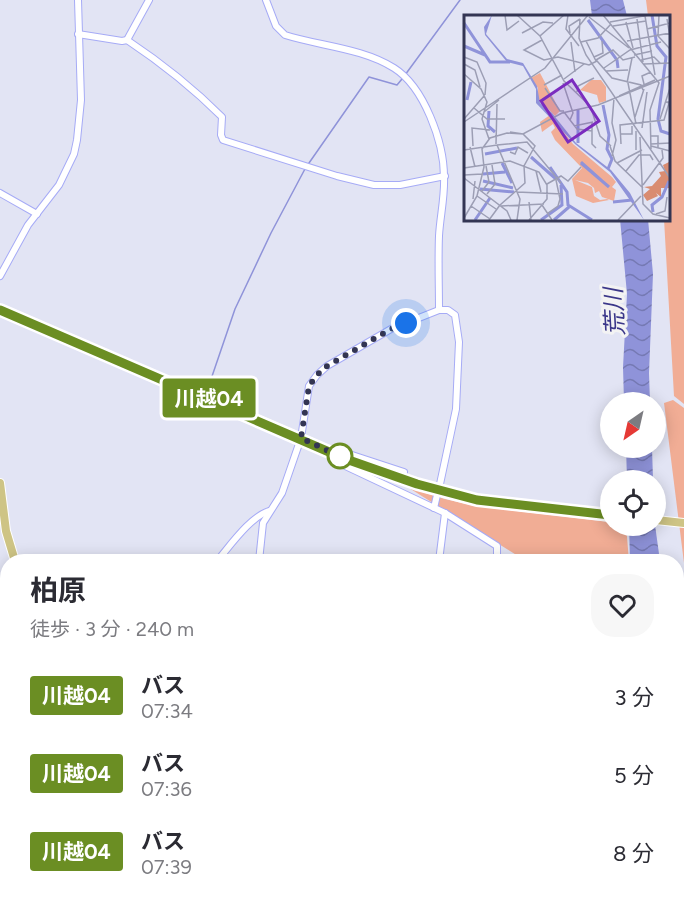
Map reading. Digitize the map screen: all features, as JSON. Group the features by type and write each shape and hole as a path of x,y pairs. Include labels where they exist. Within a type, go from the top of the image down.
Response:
{"main road":[{"path":"0,310 343,458 417,484 496,502 600,514"},
{"path":"0,483 2,516 13,554"},
{"path":"666,521 684,523"}],"street":[{"path":"0,276 22,235 66,173 77,140 81,100 78,0"},
{"path":"127,40 149,0"},
{"path":"266,0 276,26 285,35 374,58 394,68 411,81 428,112 438,141 444,176 439,236 439,310"},
{"path":"78,34 127,40 182,78 222,117 223,140 337,176 374,185 400,185 444,176"},
{"path":"0,193 37,214"},
{"path":"260,554 263,523 282,493 301,438 309,386 327,366 391,329 439,310 448,310 455,315 459,342 456,409 440,484"},
{"path":"404,472 346,453 341,464 445,513 497,546 497,554"},
{"path":"434,508 437,495"},
{"path":"223,554 245,529 264,512 270,510"},
{"path":"440,554 445,513"}],"shaded area":[{"path":"646,0 684,0 684,404 674,396 664,220 669,220 669,15 648,15"},
{"path":"673,400 684,408 683,554 666,419 666,402"},
{"path":"409,488 475,506 600,521 600,536 627,536 628,554 515,554"}],"water":[{"path":"590,0 623,0 627,15 592,15"},
{"path":"620,220 648,220 653,274 650,392 624,392 627,294"},
{"path":"626,458 652,458 653,470 627,470"},
{"path":"629,536 657,536 659,554 630,554"}],"waterway":[{"path":"405,75 460,0"},
{"path":"309,163 369,77 397,85 402,79"},
{"path":"208,388 235,309 306,167"}],"bus line":[{"name":"川越04","path":"0,310 343,458 417,484 477,500 600,514"}],"route":[{"path":"340,456 343,458 301,438 309,386 327,366 391,329 406,323"}],"water label":[{"name":"荒川","path":"614,312"}]}
